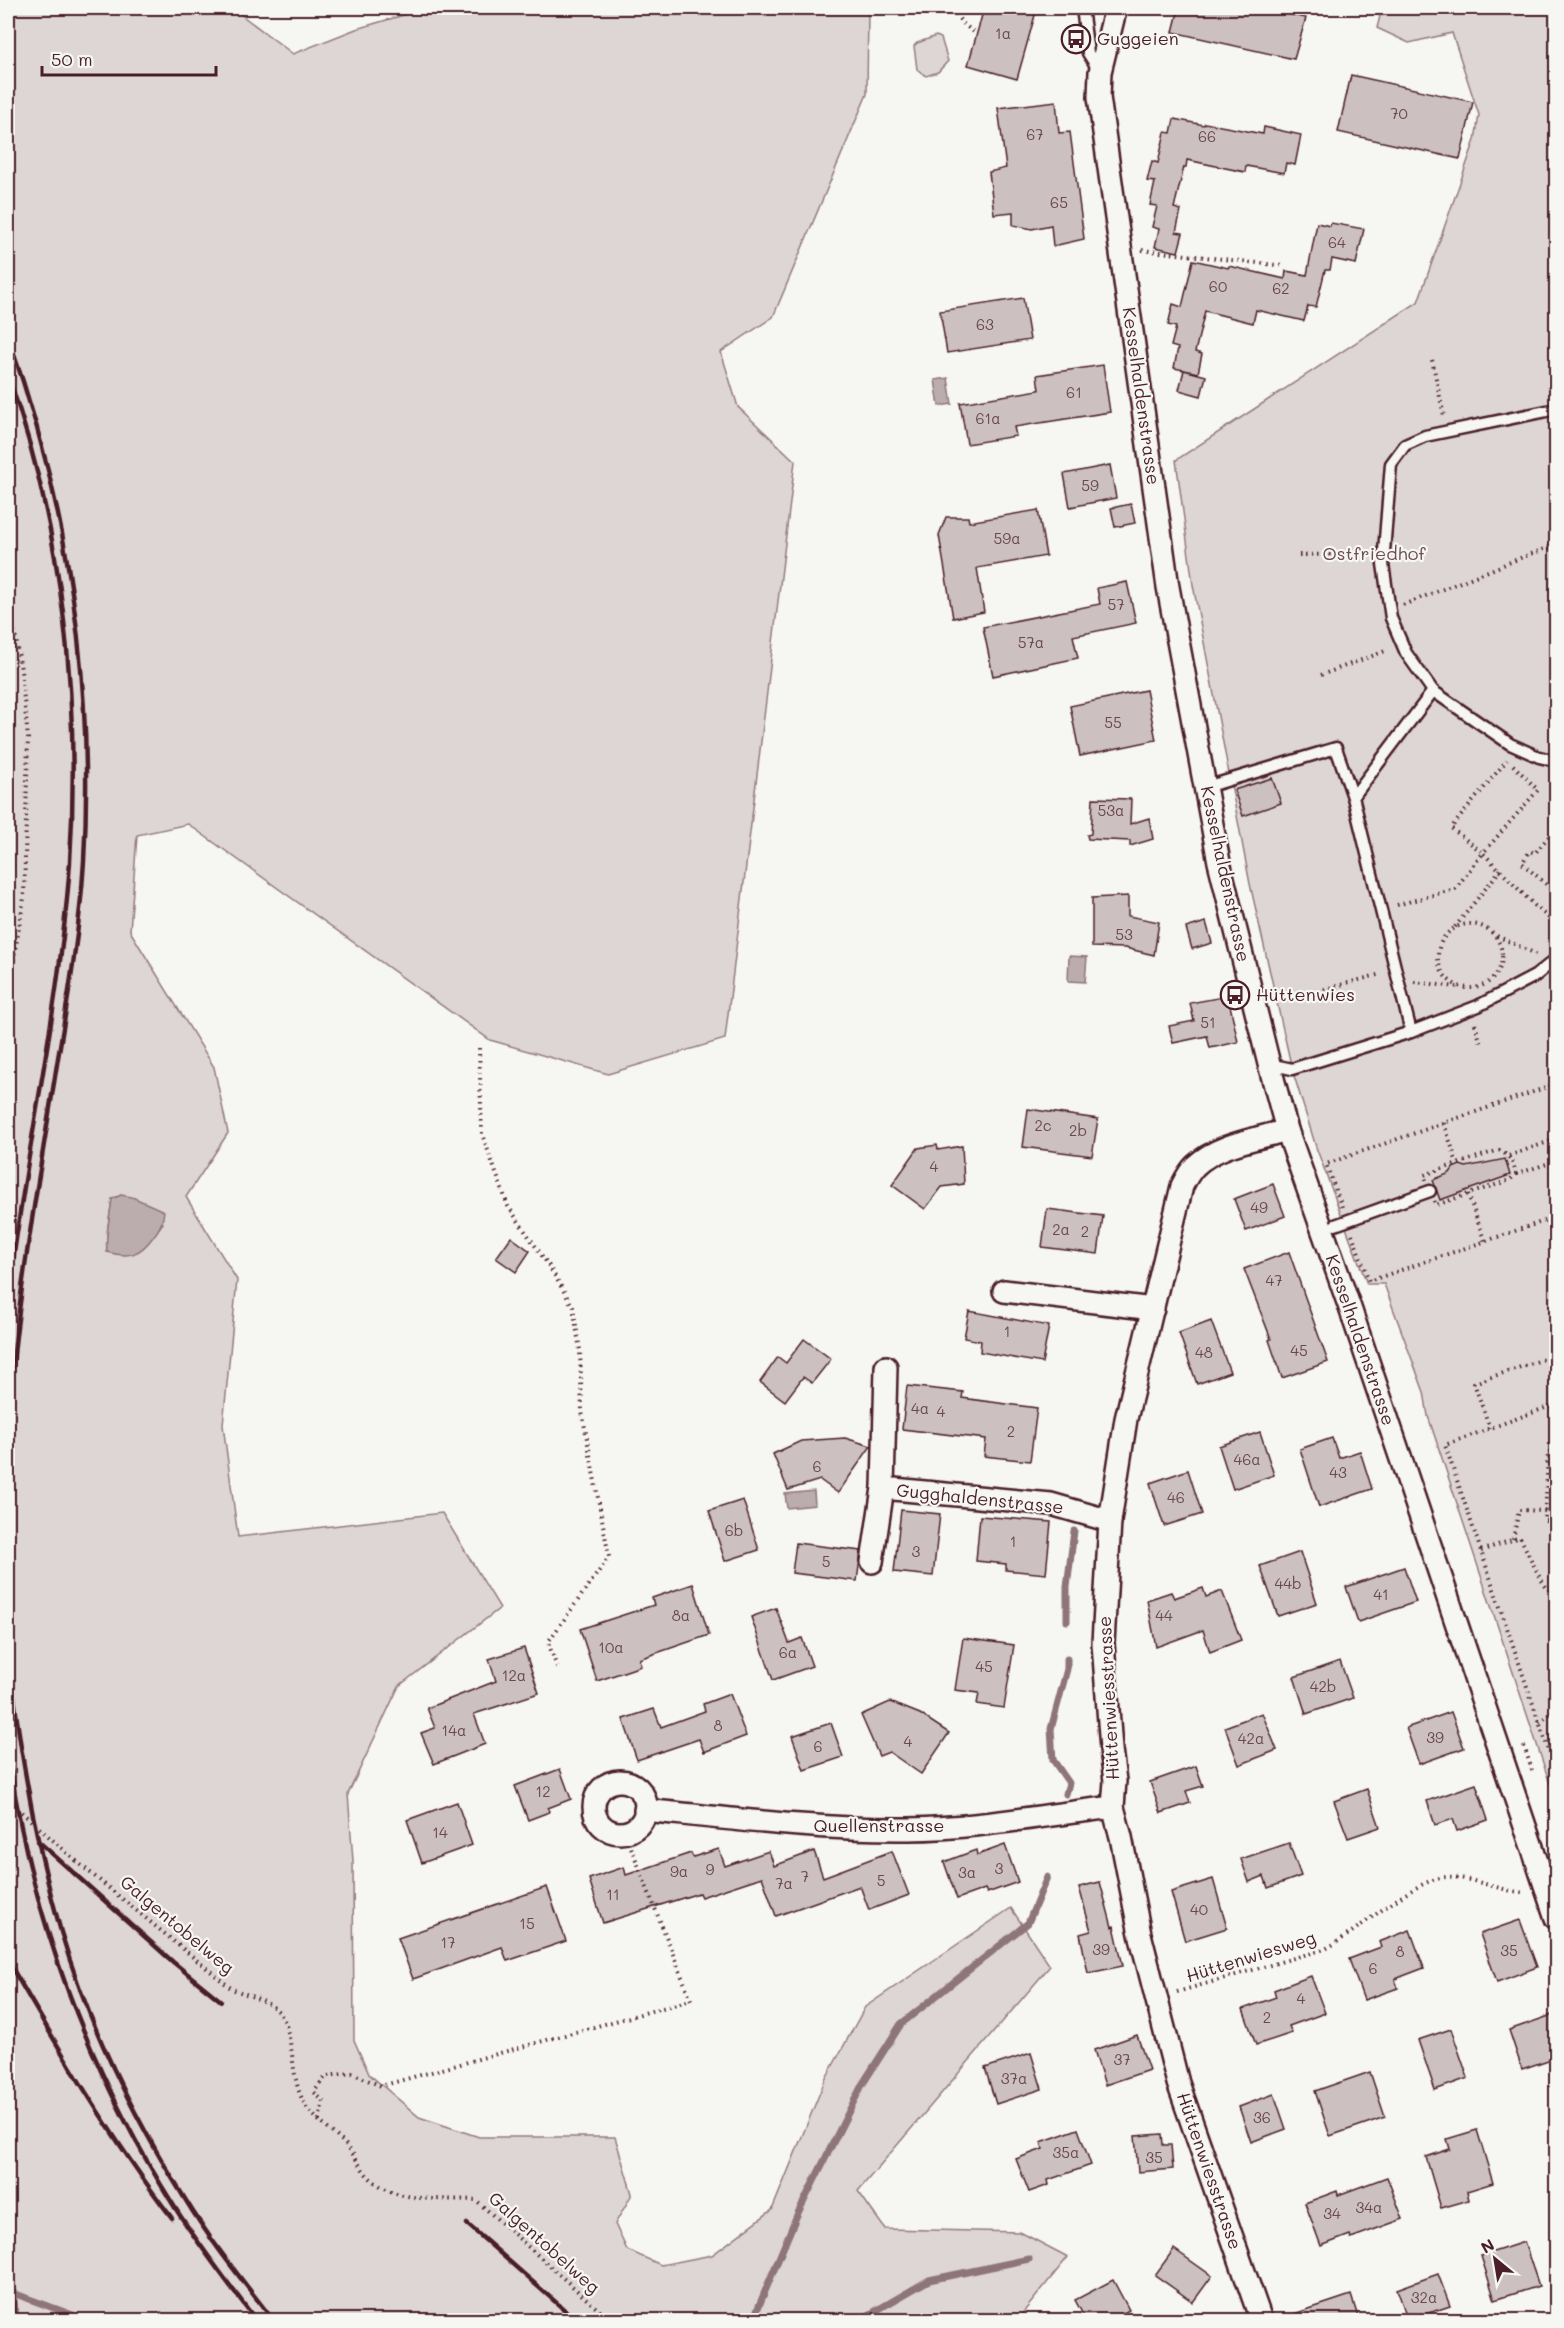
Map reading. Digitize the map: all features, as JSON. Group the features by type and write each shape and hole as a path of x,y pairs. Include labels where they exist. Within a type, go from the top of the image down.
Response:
{"street":[{"name":"Kesselhaldenstrasse","path":"1115,9 1100,72 1099,97 1168,588 1219,862 1287,1130 1557,1918"},
{"name":"Hüttenwiesstrasse","path":"1261,2320 1178,2083 1140,1934 1126,1859 1113,1807 1115,1781 1103,1643 1110,1521 1126,1419 1182,1186 1193,1168 1209,1155 1287,1130"},
{"path":"1004,1291 1153,1309"},
{"path":"872,1562 884,1488 886,1367"},
{"name":"Gugghaldenstrasse","path":"884,1488 1051,1504 1110,1521"},
{"path":"613,1782 630,1784 642,1794 645,1810 639,1824 625,1832 609,1830 598,1820 594,1805 600,1791 613,1782"},
{"name":"Quellenstrasse","path":"645,1810 796,1826 910,1829 991,1823 1113,1807"}],"lane":[{"path":"1082,8 1088,53 1100,72"},
{"path":"1556,760 1539,757 1509,744 1433,691 1402,644 1390,618 1383,564 1391,464 1405,445 1425,436 1557,409"},
{"path":"1353,797 1433,691"},
{"path":"1206,787 1336,748 1353,797 1411,1032"},
{"path":"1269,1064 1292,1069 1411,1032 1471,1009 1536,976 1555,960"},
{"path":"1335,1225 1430,1191"}],"path":[{"path":"954,8 956,16 963,25 977,34"},
{"path":"1134,249 1285,266"},
{"path":"1432,360 1447,431"},
{"path":"1390,611 1557,545"},
{"path":"1299,555 1384,554"},
{"path":"8,589 21,670 28,738 24,898 8,993"},
{"path":"1321,675 1402,644"},
{"path":"1517,747 1451,828 1484,853 1535,906 1557,924"},
{"path":"1381,910 1455,889 1538,790 1507,760"},
{"path":"1557,818 1552,824 1556,828 1535,853 1530,852 1522,863 1557,893"},
{"path":"1458,987 1446,979 1442,972 1438,951 1444,937 1455,927 1501,869"},
{"path":"1455,927 1469,923 1484,926 1496,935 1555,960"},
{"path":"1318,991 1397,975 1473,989 1486,985 1497,976 1503,962 1502,948 1496,935"},
{"path":"1471,1009 1482,1047"},
{"path":"479,1048 482,1134 508,1206 549,1266 573,1307 580,1350 582,1412 609,1557 548,1642 557,1667"},
{"path":"1345,1215 1326,1164 1557,1084"},
{"path":"1444,1123 1458,1163"},
{"path":"1509,1156 1557,1139"},
{"path":"1516,1174 1509,1156 1499,1150 1424,1175 1436,1205 1557,1161"},
{"path":"1468,1194 1485,1242"},
{"path":"1349,1227 1369,1281 1557,1217"},
{"path":"1490,1429 1474,1383 1557,1355"},
{"path":"1557,1404 1445,1445 1557,1772"},
{"path":"1557,1452 1548,1452 1545,1511 1545,1521 1557,1522"},
{"path":"1513,1540 1519,1510 1545,1511"},
{"path":"1481,1551 1520,1537 1540,1578 1557,1601"},
{"path":"1539,1722 1547,1717 1557,1705"},
{"name":"Galgentobelweg","path":"8,1800 76,1861 232,1989 263,2001 279,2011 287,2026 291,2057 300,2095 319,2120 351,2149 369,2177 380,2186 426,2200 476,2200 610,2320"},
{"path":"319,2120 323,2101 314,2092 326,2076 352,2073 381,2086 691,2000 625,1832"},
{"name":"Hüttenwiesweg","path":"1169,1995 1325,1949 1339,1942 1415,1888 1437,1877 1546,1888"}],"green space":[{"path":"8,8 232,8 293,54 356,29 424,9 868,8 867,94 773,317 721,352 738,407 795,461 725,1039 608,1074 490,1040 188,824 137,835 130,931 214,1067 228,1133 186,1197 237,1280 223,1425 238,1537 442,1513 500,1608 399,1686 348,1794 353,1861 354,2040 369,2074 419,2117 479,2137 615,2137 632,2194 615,2224 627,2250 661,2265 712,2255 772,2210 825,2080 865,2007 1011,1908 1050,1966 858,2191 885,2229 1020,2232 1068,2257 1017,2320 8,2320 8,2117 14,2069 8,2050","holes":["121,1195 163,1223 140,1250 127,1254 107,1252 107,1232 112,1199"]},
{"name":"Ostfriedhof","path":"1382,8 1556,8 1556,1802 1428,1416 1424,1392 1384,1284 1367,1284 1316,1147 1292,1069 1250,884 1193,585 1176,460 1418,302 1475,140 1479,115 1452,33 1409,43 1377,28"},
{"path":"936,36 941,38 948,61 938,72 926,76 917,69 914,46"}],"shaded area":[{"path":"948,378 952,404 939,406 935,380"},
{"path":"1069,956 1087,957 1085,982 1068,981"},
{"path":"121,1195 132,1197 164,1211 159,1228 148,1243 138,1252 128,1255 107,1252 107,1232 112,1199"},
{"path":"814,1491 815,1505 787,1508 785,1494"}],"building":[{"path":"984,8 1037,8 1017,79 968,65"},
{"path":"1179,8 1260,8 1306,18 1294,59 1173,32"},
{"path":"1351,75 1473,102 1460,159 1338,132"},
{"path":"1056,101 1059,133 1070,132 1084,239 1053,246 1051,225 1032,229 1013,225 1013,212 994,214 989,172 1006,168 998,108"},
{"path":"1174,119 1263,134 1264,127 1301,135 1295,165 1286,163 1284,173 1246,166 1245,172 1187,160 1174,208 1181,210 1176,232 1183,233 1178,252 1155,247 1159,229 1152,227 1157,206 1150,205 1155,182 1147,181 1152,161 1158,163 1165,132 1171,133"},
{"path":"1317,223 1364,229 1356,264 1332,259 1330,270 1325,270 1316,307 1308,306 1304,321 1256,310 1253,323 1205,311 1195,352 1202,354 1198,373 1174,368 1178,348 1171,346 1176,327 1168,325 1173,304 1182,307 1193,260 1285,279 1286,271 1307,275"},
{"path":"1023,298 1030,340 947,353 940,311"},
{"path":"1103,365 1110,412 1014,427 1016,436 967,444 960,403 1039,390 1037,375"},
{"path":"1184,370 1206,376 1201,396 1179,390"},
{"path":"1110,465 1116,498 1070,507 1064,474"},
{"path":"1131,504 1135,523 1115,527 1111,508"},
{"path":"1038,510 1046,556 977,568 984,612 953,618 939,535 946,517 968,517 969,522"},
{"path":"1127,582 1136,623 1073,636 1078,658 993,676 983,627 1100,604 1097,588"},
{"path":"1146,690 1156,740 1080,756 1070,706"},
{"path":"1272,778 1281,803 1243,816 1234,790"},
{"path":"1093,798 1131,799 1130,824 1149,818 1153,839 1130,846 1130,841 1088,839 1087,835 1091,834"},
{"path":"1128,896 1128,916 1159,922 1154,955 1125,948 1092,947 1092,898"},
{"path":"1206,922 1212,943 1192,949 1186,928"},
{"path":"1228,996 1238,1042 1210,1048 1207,1036 1173,1043 1169,1026 1194,1021 1190,1003"},
{"path":"1028,1109 1098,1119 1092,1156 1023,1147"},
{"path":"937,1145 938,1150 962,1146 964,1184 942,1187 925,1209 892,1185 918,1148"},
{"path":"1505,1159 1510,1175 1440,1200 1433,1180 1450,1173 1453,1168 1460,1165 1466,1167"},
{"path":"1273,1184 1285,1216 1246,1231 1234,1199"},
{"path":"1047,1209 1103,1216 1098,1254 1042,1247"},
{"path":"511,1237 530,1251 516,1272 496,1258"},
{"path":"1289,1252 1328,1362 1282,1378 1269,1340 1271,1339 1244,1269"},
{"path":"969,1311 1049,1326 1042,1363 980,1352 981,1341 964,1338"},
{"path":"1211,1321 1230,1372 1197,1384 1179,1333"},
{"path":"804,1339 831,1359 812,1383 803,1377 785,1401 760,1382 778,1357 786,1363"},
{"path":"907,1386 963,1392 962,1398 1037,1408 1030,1461 984,1456 986,1439 902,1429"},
{"path":"1260,1432 1274,1475 1233,1489 1219,1446"},
{"path":"845,1438 871,1446 838,1493 820,1480 788,1490 773,1454 801,1441"},
{"path":"1332,1438 1339,1458 1360,1451 1372,1489 1319,1507 1300,1449"},
{"path":"1188,1470 1202,1514 1164,1526 1150,1483"},
{"path":"743,1500 759,1550 725,1561 709,1511"},
{"path":"901,1510 940,1514 933,1576 894,1572"},
{"path":"980,1516 1051,1522 1046,1574 1006,1570 1006,1564 976,1561"},
{"path":"796,1543 861,1551 857,1581 792,1573"},
{"path":"1300,1552 1317,1603 1278,1616 1260,1566"},
{"path":"1404,1567 1416,1602 1358,1622 1346,1587"},
{"path":"693,1584 709,1635 639,1659 641,1666 597,1681 580,1629 654,1605 652,1598"},
{"path":"1203,1588 1206,1597 1222,1591 1241,1640 1210,1652 1203,1630 1156,1647 1147,1600 1171,1592 1174,1598"},
{"path":"776,1608 789,1643 802,1638 812,1666 773,1680 751,1617"},
{"path":"963,1638 1014,1645 1004,1708 977,1704 979,1693 955,1690"},
{"path":"524,1648 539,1693 474,1714 485,1744 434,1764 421,1733 435,1728 427,1708 496,1681 489,1659"},
{"path":"1340,1661 1353,1698 1306,1714 1294,1677"},
{"path":"730,1694 746,1736 704,1752 699,1739 637,1760 623,1719 654,1709 661,1727 705,1711 703,1704"},
{"path":"890,1702 920,1714 949,1733 921,1774 889,1752 879,1756 861,1715"},
{"path":"1451,1712 1464,1748 1419,1764 1406,1728"},
{"path":"1262,1713 1277,1750 1239,1765 1225,1727"},
{"path":"831,1723 843,1757 804,1770 792,1736"},
{"path":"1196,1766 1203,1786 1186,1791 1190,1803 1161,1813 1150,1782"},
{"path":"560,1769 571,1799 548,1808 549,1812 528,1820 515,1786"},
{"path":"1476,1784 1488,1820 1457,1831 1453,1819 1435,1825 1427,1801"},
{"path":"1367,1789 1380,1827 1348,1838 1334,1801"},
{"path":"457,1802 472,1845 422,1863 407,1820"},
{"path":"1289,1843 1301,1876 1268,1888 1264,1876 1249,1882 1241,1859"},
{"path":"1005,1845 1018,1882 987,1893 985,1889 957,1899 944,1862 976,1850 977,1855"},
{"path":"719,1849 725,1866 769,1851 774,1866 814,1851 823,1877 892,1851 909,1895 869,1910 860,1886 776,1916 762,1877 701,1897 699,1893 603,1923 589,1879 624,1867 626,1875 691,1853 693,1857"},
{"path":"1213,1879 1227,1928 1185,1941 1171,1892"},
{"path":"1100,1882 1112,1927 1114,1926 1123,1966 1088,1973 1080,1934 1091,1931 1079,1887"},
{"path":"547,1887 566,1941 507,1961 502,1947 413,1979 398,1938"},
{"path":"1520,1920 1537,1967 1497,1982 1480,1934"},
{"path":"1410,1930 1424,1968 1395,1979 1398,1988 1364,2000 1349,1959 1381,1947 1379,1942"},
{"path":"1311,1976 1325,2013 1289,2026 1292,2033 1256,2045 1243,2009 1276,1997 1274,1990"},
{"path":"1552,2015 1557,2028 1557,2057 1522,2069 1509,2030"},
{"path":"1451,2029 1468,2078 1435,2090 1418,2040"},
{"path":"1137,2035 1149,2070 1105,2085 1094,2050"},
{"path":"1031,2053 1042,2089 996,2104 985,2068"},
{"path":"1370,2072 1385,2117 1330,2136 1315,2091"},
{"path":"1274,2094 1286,2129 1251,2142 1239,2107"},
{"path":"1078,2129 1091,2165 1048,2180 1049,2185 1029,2192 1016,2159 1043,2149 1041,2142"},
{"path":"1477,2130 1493,2183 1467,2191 1469,2200 1441,2208 1426,2157 1450,2149 1447,2139"},
{"path":"1162,2134 1163,2145 1171,2145 1173,2169 1138,2172 1135,2136"},
{"path":"1387,2177 1403,2219 1321,2246 1305,2203 1337,2191 1338,2195"},
{"path":"1524,2242 1539,2286 1495,2300 1481,2256"},
{"path":"1174,2249 1212,2276 1193,2302 1155,2275"},
{"path":"1438,2274 1450,2306 1408,2320 1397,2289"},
{"path":"1113,2280 1129,2310 1111,2320 1086,2320 1075,2300"},
{"path":"1351,2295 1359,2320 1286,2320 1285,2317"}],"waterway":[{"path":"1067,1621 1067,1587 1074,1531"},
{"path":"1066,1794 1069,1783 1053,1760 1051,1729 1067,1669 1067,1659"},
{"path":"753,2320 797,2215 862,2085 901,2024 1028,1923 1047,1877"},
{"path":"860,2320 929,2280 1029,2259"},
{"path":"8,2288 13,2293 83,2320"},
{"path":"13,2293 16,2320"}],"railway":[{"path":"8,337 47,465 61,529 80,661 85,727 86,794 84,861 77,935 23,1282 8,1418"},
{"path":"8,376 27,434 54,554 63,615 72,739 70,862 65,917 8,1299"},
{"path":"8,1646 22,1754 35,1826 51,1897 85,2002 130,2103 166,2168 206,2231 273,2320"},
{"path":"8,1749 31,1869 47,1928 66,1986 89,2043 114,2099 174,2206 256,2320"},
{"path":"38,1841 173,1962 221,2001"},
{"path":"8,1961 106,2124 172,2218"},
{"path":"467,2224 576,2320"}],"place":[{"name":"Guggeien","path":"1076,39"},
{"name":"Hüttenwies","path":"1235,995"}]}
